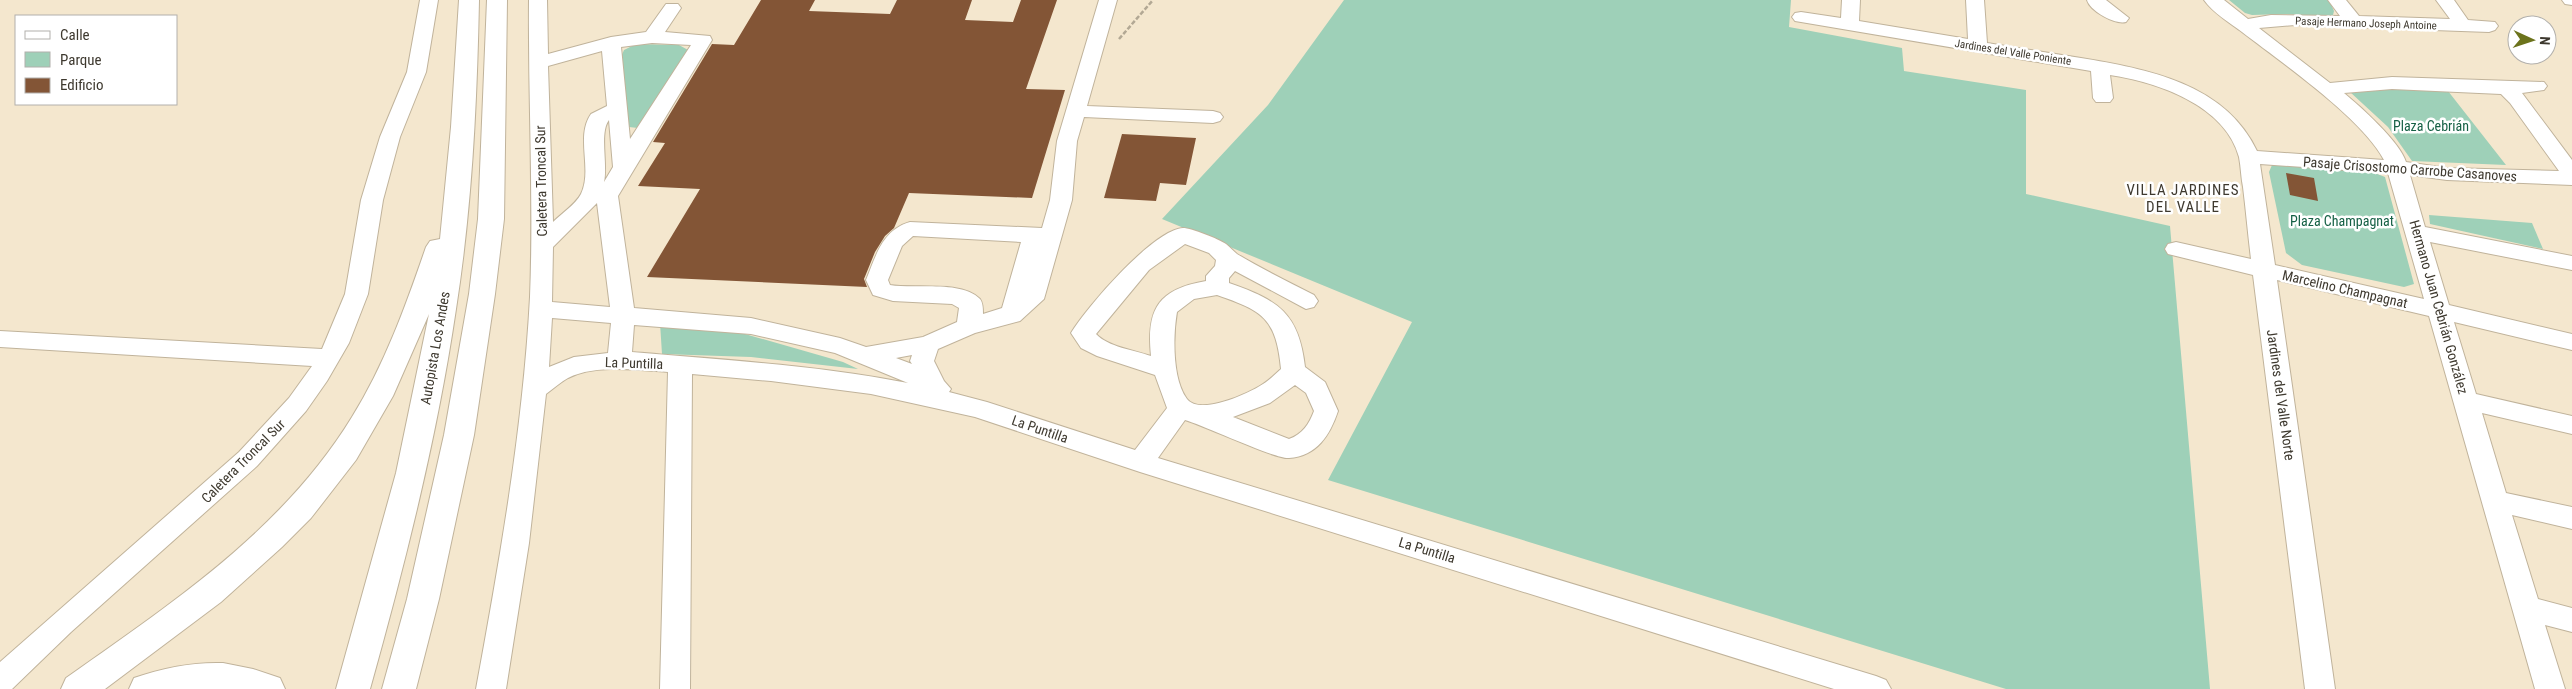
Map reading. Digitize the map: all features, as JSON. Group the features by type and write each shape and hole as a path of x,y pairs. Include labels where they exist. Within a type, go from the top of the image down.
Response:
{"highway":[{"name":"Autopista Los Andes","path":"353,689 403,504 440,328 459,186 469,0"},
{"path":"400,689 423,599 455,454 482,294 491,220 497,0"},
{"path":"78,689 184,612 233,572 268,540 326,478 370,411 396,363 421,301 459,186"},
{"path":"146,689 179,680 206,677 250,682 268,689"}],"street":[{"name":"Caletera Troncal Sur","path":"0,681 63,622 202,502 262,445 291,412 327,358 352,310 360,284 373,196 390,138 417,68 429,0"},
{"name":"Caletera Troncal Sur","path":"491,689 511,577 525,482 540,309 542,154 537,63 538,0"},
{"path":"1850,25 1851,0"},
{"path":"1975,0 1978,46"},
{"path":"2091,0 2120,18"},
{"name":"Hermano Juan Cebrián González","path":"2213,0 2326,89 2372,130 2394,157 2550,689"},
{"path":"2337,0 2353,21"},
{"path":"2445,0 2462,25"},
{"path":"868,355 928,344 966,328 1012,316 1029,304 1036,293 1052,236 1061,200 1067,141 1109,1"},
{"path":"652,37 672,8"},
{"name":"Jardines del Valle Poniente","path":"1801,17 2135,73 2183,89 2217,110"},
{"name":"Pasaje Hermano Joseph Antoine","path":"2244,25 2271,20 2489,26"},
{"path":"537,63 611,44 652,37 704,40 623,167 608,196 623,316 618,360"},
{"path":"611,44 623,167"},
{"path":"2100,66 2103,98"},
{"path":"2326,89 2392,83 2506,88 2538,86"},
{"name":"Pasaje Crisostomo Carrobe Casanoves","path":"2506,88 2517,99 2572,176"},
{"path":"1077,110 1214,117"},
{"name":"Jardines del Valle Norte","path":"2217,110 2233,126 2243,141 2248,157 2320,689"},
{"path":"542,246 591,197 596,170 594,130 598,118 611,111"},
{"name":"Pasaje Crisostomo Carrobe Casanoves","path":"2248,157 2397,167 2447,174 2572,176"},
{"path":"966,328 971,315 971,304 956,296 894,294 880,290 877,280 895,237 901,231 910,229 1052,236"},
{"path":"2417,232 2572,263"},
{"path":"1164,369 1105,350 1088,342 1084,333 1144,262 1166,242 1184,235 1217,248 1228,258 1306,301"},
{"path":"1012,316 1031,243"},
{"name":"Marcelino Champagnat","path":"2176,249 2572,342"},
{"path":"1218,287 1217,276 1225,269 1228,258"},
{"path":"1218,287 1252,299 1280,317 1291,345 1293,371 1316,388 1326,411 1321,429 1304,446 1288,449 1187,410 1174,399 1164,369 1160,339 1166,308 1188,292 1218,287"},
{"name":"La Puntilla","path":"540,309 758,327 811,338 868,355 978,408"},
{"path":"0,339 327,358"},
{"path":"928,344 922,361 935,387"},
{"name":"La Puntilla","path":"534,390 552,376 574,366 618,360 817,377 871,385 978,408 1140,462 1876,689"},
{"path":"675,689 680,365"},
{"path":"1187,410 1217,413 1244,405 1272,391 1293,371"},
{"path":"2467,401 2572,425"},
{"path":"1140,462 1187,410"},
{"path":"2496,501 2572,518"},
{"path":"2526,608 2572,620"}],"path":[{"path":"1096,44 1115,44 1154,0"}],"green space":[{"path":"1344,0 1791,0 1789,27 1902,48 1904,71 2026,90 2026,194 2170,226 2210,689 2006,689 1328,480 1412,322 1162,219 1268,105"},
{"path":"2229,0 2329,0 2334,11 2333,15 2325,17 2286,14 2252,15 2245,13"},
{"path":"636,44 679,45 688,50 638,128 629,127 621,57 624,50"},
{"name":"Plaza Cebrián","path":"2393,89 2448,91 2506,165 2412,161 2388,127 2350,92"},
{"name":"Plaza Champagnat","path":"2272,165 2367,170 2385,177 2414,284 2404,287 2302,265 2286,253 2269,172"},
{"path":"2429,215 2532,223 2543,249 2430,224"},
{"path":"660,323 738,332 843,362 858,369 751,357 662,354"}],"building":[{"path":"761,0 815,0 809,11 890,14 897,0 972,0 965,20 1013,22 1021,0 1057,0 1026,89 1065,90 1032,198 909,193 894,228 885,236 875,252 864,279 867,287 647,277 700,189 638,186 665,143 653,142 712,44 734,45"},
{"path":"1122,134 1196,138 1186,185 1160,183 1156,201 1104,198"},
{"path":"2286,173 2314,178 2318,201 2290,195"}],"district":[{"name":"VILLA JARDINES DEL VALLE","path":"2183,198"}]}
